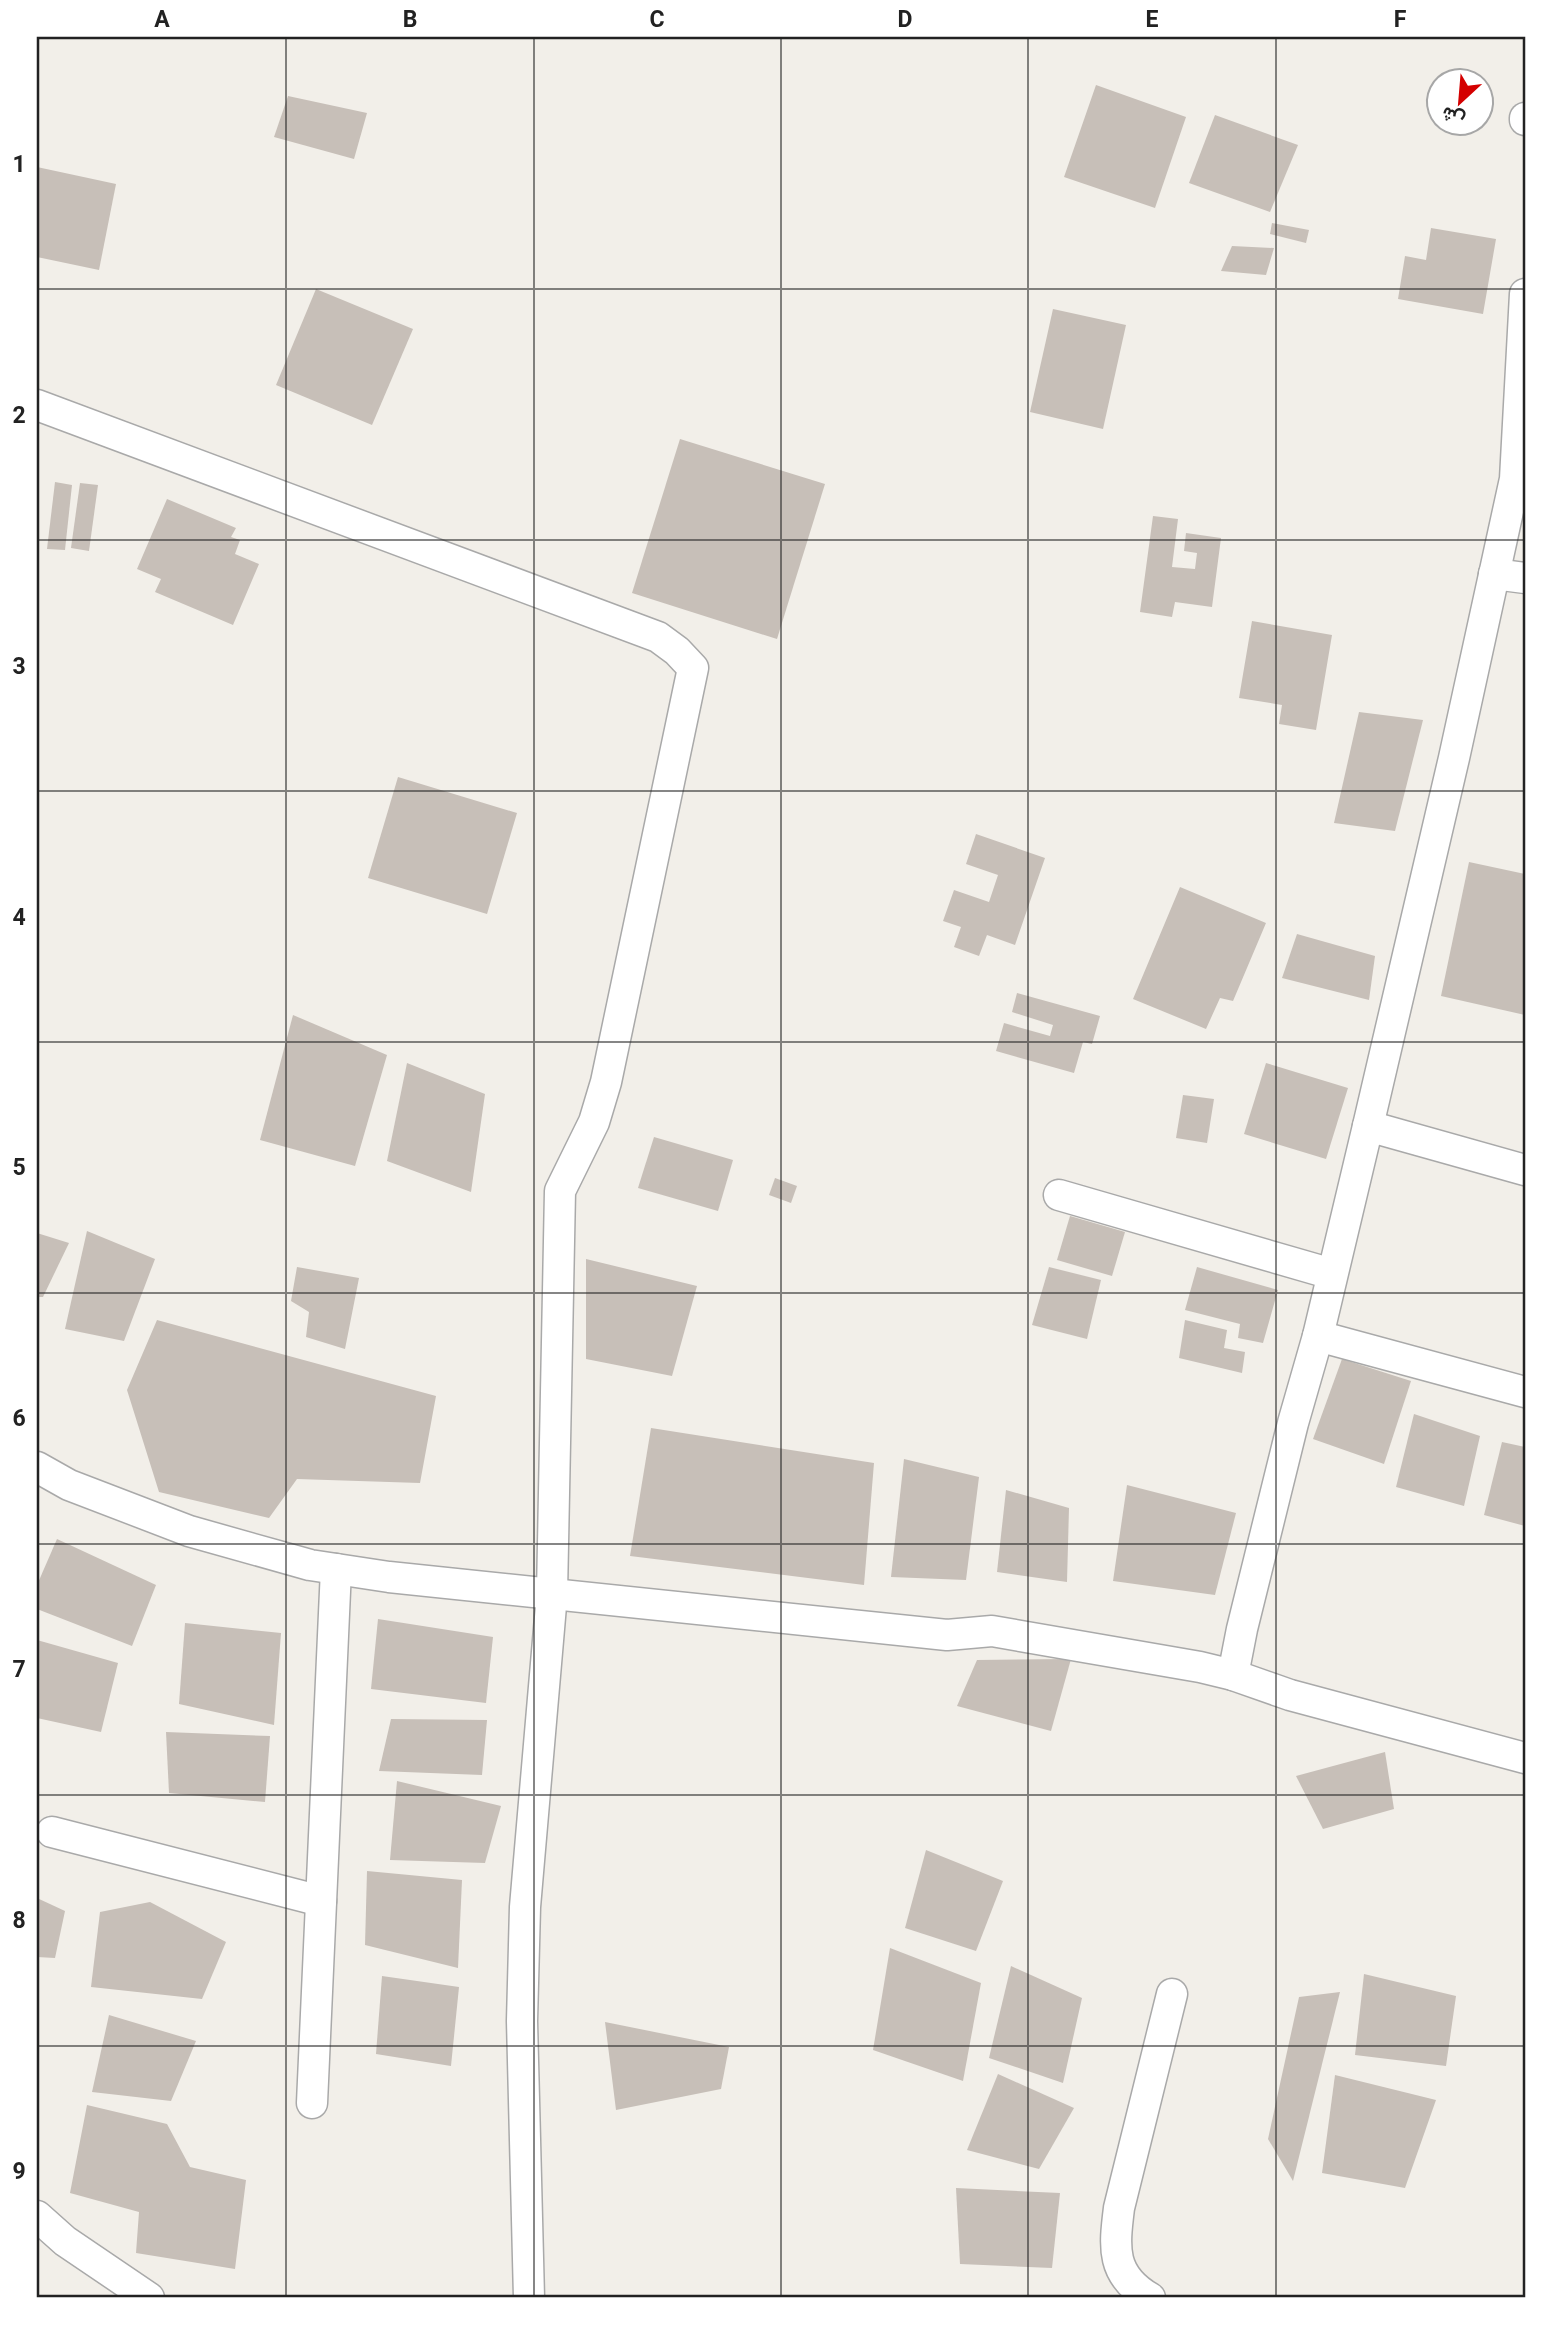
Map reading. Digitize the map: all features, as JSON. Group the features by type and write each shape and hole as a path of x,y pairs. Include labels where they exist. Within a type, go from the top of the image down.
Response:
{"street":[{"path":"1233,1675 1280,1474 1318,1336 1368,1126 1454,758 1515,479 1525,294"},
{"path":"37,404 658,637 677,651 693,668 606,1082 594,1122 560,1191 552,1594 525,1908 522,2021 529,2298"},
{"path":"1494,574 1525,578"},
{"path":"1368,1126 1525,1170"},
{"path":"1059,1195 1332,1274"},
{"path":"1318,1336 1525,1392"},
{"path":"37,1467 69,1485 189,1531 310,1565 389,1577 947,1635 992,1631 1154,1657 1233,1675 1290,1695 1525,1758"},
{"path":"312,2103 336,1569"},
{"path":"52,1832 321,1901"},
{"path":"1150,2298 1132,2288 1122,2271 1115,2244 1119,2208 1172,1994"},
{"path":"37,2216 65,2241 149,2298"}],"building":[{"path":"1096,85 1186,117 1155,208 1064,177"},
{"path":"288,96 367,113 354,159 274,137"},
{"path":"1215,115 1298,145 1270,212 1189,183"},
{"path":"37,167 116,184 99,270 37,257"},
{"path":"1272,223 1309,230 1306,243 1270,234"},
{"path":"1431,228 1496,239 1483,314 1398,299 1405,256 1426,260"},
{"path":"1232,246 1274,248 1266,275 1221,271"},
{"path":"316,289 413,329 372,425 276,385"},
{"path":"1053,309 1126,325 1103,429 1030,412"},
{"path":"680,439 825,484 777,639 632,593"},
{"path":"55,482 72,485 65,550 47,549"},
{"path":"80,483 98,485 89,551 71,548"},
{"path":"167,499 236,528 231,537 240,540 235,554 259,564 233,625 155,592 161,579 137,569"},
{"path":"1153,516 1178,519 1172,567 1195,569 1197,553 1184,551 1186,533 1221,538 1212,607 1175,602 1172,617 1140,612"},
{"path":"1252,621 1332,635 1316,730 1279,724 1282,705 1239,698"},
{"path":"1359,712 1423,720 1395,831 1334,823"},
{"path":"398,777 517,813 487,914 368,878"},
{"path":"976,834 1045,858 1015,945 987,935 979,956 954,947 961,927 943,921 954,890 989,902 998,875 966,864"},
{"path":"1469,862 1525,874 1525,1015 1441,996"},
{"path":"1180,887 1266,923 1233,1001 1220,998 1206,1029 1133,999"},
{"path":"1297,934 1375,956 1369,1000 1282,978"},
{"path":"1017,993 1100,1016 1092,1044 1083,1042 1074,1073 996,1051 1004,1023 1050,1036 1053,1025 1012,1012"},
{"path":"293,1015 387,1055 355,1166 260,1140"},
{"path":"407,1063 485,1094 471,1192 387,1161"},
{"path":"1266,1063 1348,1088 1326,1159 1244,1134"},
{"path":"1183,1095 1214,1099 1207,1143 1176,1138"},
{"path":"654,1137 733,1160 718,1211 638,1188"},
{"path":"775,1178 797,1186 791,1203 769,1195"},
{"path":"1070,1216 1125,1232 1112,1276 1057,1260"},
{"path":"87,1231 155,1259 124,1341 65,1329"},
{"path":"37,1233 69,1243 43,1297 37,1297"},
{"path":"586,1259 697,1286 672,1376 586,1359"},
{"path":"297,1267 359,1278 345,1349 306,1337 309,1312 291,1301"},
{"path":"1049,1267 1101,1280 1087,1339 1032,1325"},
{"path":"1197,1267 1278,1290 1263,1343 1238,1338 1240,1324 1185,1310"},
{"path":"157,1320 436,1396 420,1483 297,1479 269,1518 159,1492 127,1390"},
{"path":"1185,1320 1227,1330 1224,1348 1245,1352 1242,1373 1179,1358"},
{"path":"1342,1359 1411,1381 1384,1464 1313,1439"},
{"path":"1414,1414 1480,1436 1464,1506 1396,1487"},
{"path":"651,1428 874,1463 864,1585 630,1556"},
{"path":"1502,1442 1525,1447 1525,1526 1484,1515"},
{"path":"904,1459 979,1477 966,1580 891,1577"},
{"path":"1127,1485 1236,1513 1215,1595 1113,1581"},
{"path":"1006,1490 1069,1508 1067,1582 997,1572"},
{"path":"57,1539 156,1585 132,1646 37,1609 37,1585"},
{"path":"378,1619 493,1637 486,1703 371,1689"},
{"path":"185,1623 281,1633 274,1725 179,1704"},
{"path":"37,1640 118,1663 101,1732 37,1718"},
{"path":"1071,1659 1051,1731 957,1706 977,1660"},
{"path":"391,1719 487,1720 482,1775 379,1771"},
{"path":"166,1732 270,1736 265,1802 169,1793"},
{"path":"1385,1752 1394,1809 1323,1829 1296,1776"},
{"path":"397,1781 501,1806 485,1863 390,1860"},
{"path":"926,1850 1003,1881 976,1951 905,1928"},
{"path":"367,1871 462,1880 458,1968 365,1945"},
{"path":"37,1898 65,1911 55,1958 37,1957"},
{"path":"150,1902 226,1942 202,1999 91,1987 100,1912"},
{"path":"890,1948 981,1983 963,2081 873,2050"},
{"path":"1011,1966 1082,1998 1063,2083 989,2058"},
{"path":"1364,1974 1456,1996 1446,2066 1355,2055"},
{"path":"382,1976 459,1987 451,2066 376,2054"},
{"path":"1340,1992 1293,2181 1268,2139 1299,1997"},
{"path":"109,2015 196,2041 171,2101 92,2092"},
{"path":"605,2022 729,2047 721,2089 616,2110"},
{"path":"998,2074 1074,2108 1039,2169 967,2150"},
{"path":"1335,2075 1436,2100 1405,2188 1322,2173"},
{"path":"87,2105 167,2124 190,2167 246,2180 235,2269 136,2253 139,2212 70,2193"},
{"path":"956,2188 1060,2193 1052,2268 960,2264"}]}
